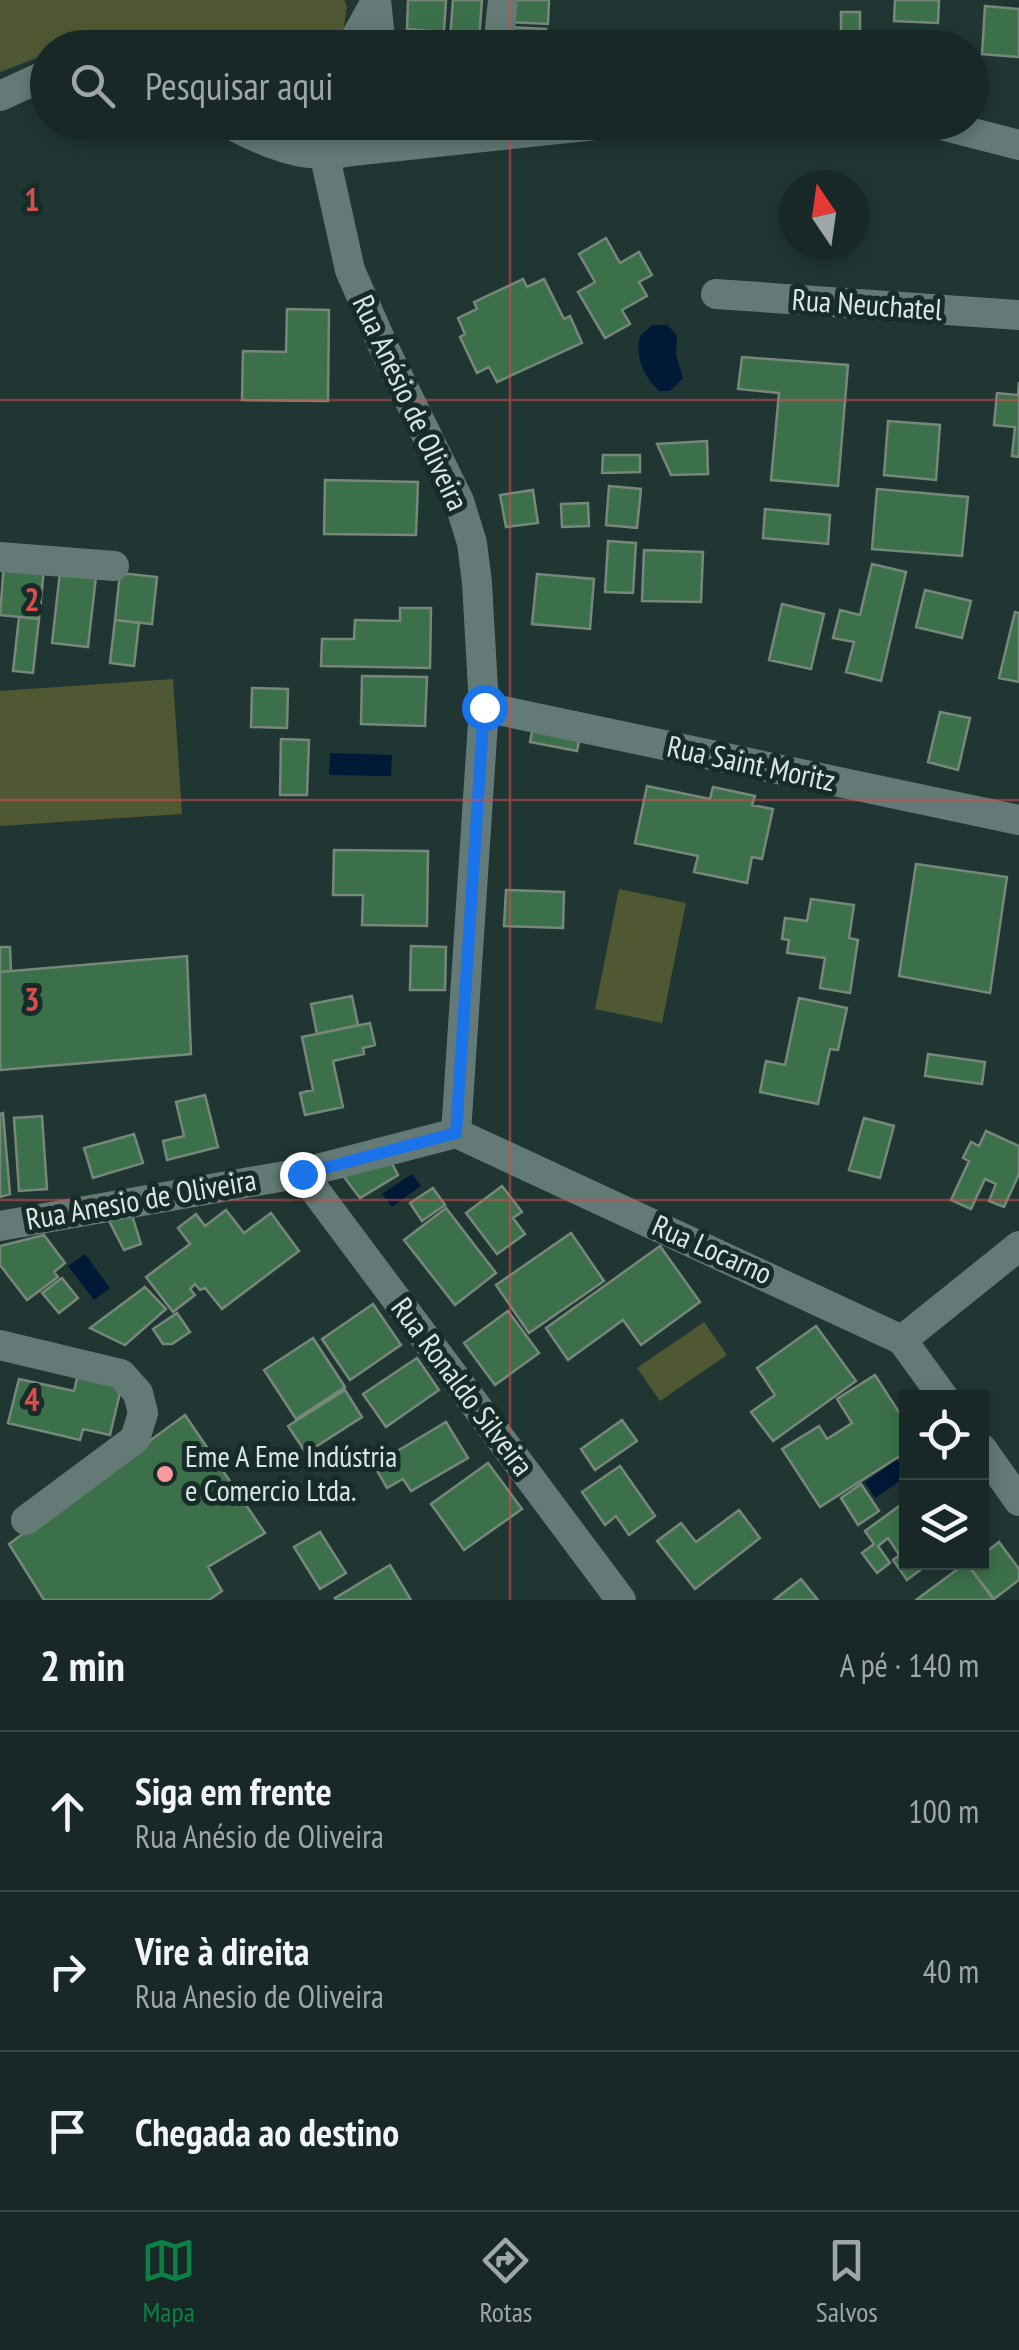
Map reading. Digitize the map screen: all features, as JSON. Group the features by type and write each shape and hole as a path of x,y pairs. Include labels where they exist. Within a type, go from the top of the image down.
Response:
{"street":[{"path":"500,30 503,0"},
{"path":"360,30 375,1"},
{"path":"375,1 379,30"},
{"path":"0,96 30,82"},
{"path":"989,137 1019,145"},
{"path":"269,140 298,152 381,140"},
{"name":"Rua Anésio de Oliveira","path":"341,143 350,270 459,501 478,582 484,707 456,1133"},
{"name":"Rua Neuchatel","path":"716,294 1019,315"},
{"path":"0,557 114,566"},
{"name":"Rua Saint Moritz","path":"484,707 1019,820"},
{"name":"Rua Anesio de Oliveira","path":"0,1226 302,1174 456,1133"},
{"name":"Rua Locarno","path":"456,1133 902,1340 938,1390"},
{"name":"Rua Ronaldo Silveira","path":"302,1174 621,1600"},
{"path":"902,1340 1019,1246"},
{"path":"0,1345 121,1374 138,1392 143,1413 135,1439 26,1520"},
{"path":"989,1459 1019,1501"}],"green space":[{"path":"0,0 344,0 347,6 343,30 30,30 30,61 0,72"},
{"path":"173,679 182,814 0,826 0,691"},
{"path":"619,889 686,903 662,1023 595,1009"},
{"path":"704,1322 727,1355 660,1401 637,1368"}],"water":[{"path":"652,325 667,325 677,335 676,355 683,378 670,391 659,391 640,359 640,336"},
{"path":"330,753 392,755 391,776 329,775"},
{"path":"412,1174 421,1186 392,1207 382,1194"},
{"path":"85,1254 110,1288 94,1300 68,1266"},
{"path":"897,1459 899,1482 875,1498 865,1482"}],"building":[{"path":"408,0 446,0 444,30 407,29"},
{"path":"453,0 482,0 480,30 451,30"},
{"path":"509,0 549,0 548,24 507,22"},
{"path":"895,0 939,0 938,23 894,21"},
{"path":"985,6 1019,9 1019,57 989,55 989,30 984,30"},
{"path":"841,12 860,12 860,30 841,30"},
{"path":"507,27 546,29 546,30 507,30"},
{"path":"606,238 620,263 639,252 652,275 639,282 647,296 622,310 630,324 605,338 578,292 595,282 579,254"},
{"path":"523,279 527,287 544,279 564,319 570,316 582,343 497,382 489,367 477,373 460,337 465,334 458,318 477,309 474,302"},
{"path":"287,309 329,310 328,401 242,400 243,351 286,352"},
{"path":"742,357 848,365 838,486 771,480 779,393 738,389"},
{"path":"1019,382 1019,457 1012,456 1015,427 994,425 997,393 1018,395"},
{"path":"888,421 940,425 936,480 884,475"},
{"path":"707,441 708,474 671,475 657,444"},
{"path":"603,455 640,455 640,472 602,473"},
{"path":"325,480 418,482 416,535 324,534"},
{"path":"609,486 641,489 637,528 606,525"},
{"path":"877,489 968,497 962,556 872,549"},
{"path":"533,490 538,523 506,527 500,495"},
{"path":"588,503 589,526 562,527 561,504"},
{"path":"765,509 830,515 828,544 763,538"},
{"path":"608,541 636,543 633,593 605,592"},
{"path":"644,550 703,552 701,602 642,601"},
{"path":"4,564 44,568 39,619 0,615"},
{"path":"872,564 906,572 881,681 846,672 854,642 833,638 840,610 860,615"},
{"path":"60,572 96,576 88,647 52,643"},
{"path":"120,573 157,577 152,624 115,620"},
{"path":"537,574 594,579 590,629 532,624"},
{"path":"925,590 971,601 962,638 916,627"},
{"path":"782,604 824,614 811,669 769,660"},
{"path":"400,608 431,608 430,668 321,666 322,639 354,639 355,620 400,621"},
{"path":"1015,612 1019,613 1019,682 999,678"},
{"path":"19,617 39,619 33,673 13,671"},
{"path":"115,620 139,623 134,666 110,663"},
{"path":"362,676 427,677 425,726 361,724"},
{"path":"252,688 288,689 287,728 251,727"},
{"path":"940,712 970,718 958,770 928,762"},
{"path":"533,727 580,736 577,751 530,742"},
{"path":"281,739 309,740 307,795 280,795"},
{"path":"647,786 710,799 713,787 755,796 752,805 773,809 762,859 752,857 747,883 694,872 698,856 635,843"},
{"path":"334,850 428,851 427,926 362,925 363,895 333,895"},
{"path":"916,864 1007,877 990,993 899,976"},
{"path":"506,890 564,892 563,928 504,926"},
{"path":"811,899 854,905 849,938 858,940 850,993 820,988 825,958 787,953 789,940 782,939 785,918 807,921"},
{"path":"411,946 446,947 445,990 410,990"},
{"path":"0,947 10,947 11,971 0,972"},
{"path":"187,956 191,1054 0,1070 0,972"},
{"path":"352,996 358,1025 317,1034 311,1004"},
{"path":"799,998 847,1008 838,1050 830,1049 818,1104 760,1092 766,1061 785,1065"},
{"path":"370,1023 375,1045 363,1048 364,1054 333,1061 343,1107 305,1115 300,1093 313,1090 302,1037"},
{"path":"928,1054 985,1062 982,1084 925,1076"},
{"path":"205,1095 218,1147 167,1160 163,1141 184,1136 176,1102"},
{"path":"3,1113 10,1194 0,1197 0,1114"},
{"path":"42,1116 47,1189 19,1191 14,1118"},
{"path":"864,1118 894,1126 880,1178 849,1170"},
{"path":"986,1131 1019,1146 1019,1174 1004,1207 989,1201 996,1184 985,1179 971,1209 951,1200 969,1161 963,1158 971,1142 979,1146"},
{"path":"134,1134 143,1163 93,1178 84,1148"},
{"path":"389,1158 398,1175 360,1198 341,1173"},
{"path":"502,1186 522,1212 513,1218 525,1234 497,1254 466,1213"},
{"path":"433,1188 445,1205 422,1221 410,1203"},
{"path":"446,1208 496,1273 455,1305 404,1240"},
{"path":"226,1210 244,1233 271,1213 299,1251 222,1309 205,1288 200,1290 195,1284 190,1289 195,1295 173,1312 146,1277 190,1244 178,1228 196,1214 205,1226"},
{"path":"131,1212 141,1244 124,1250 107,1217"},
{"path":"571,1233 604,1281 529,1333 496,1285"},
{"path":"44,1235 65,1263 54,1272 58,1277 27,1300 0,1265 0,1246"},
{"path":"660,1246 700,1302 641,1345 623,1320 568,1360 546,1328"},
{"path":"62,1278 78,1298 59,1313 42,1293"},
{"path":"145,1287 166,1309 125,1345 90,1328"},
{"path":"373,1304 401,1345 350,1380 322,1339"},
{"path":"508,1311 539,1353 495,1385 464,1343"},
{"path":"177,1313 190,1332 172,1344 163,1344 153,1329"},
{"path":"816,1326 856,1381 773,1441 751,1412 775,1395 757,1368"},
{"path":"313,1338 345,1387 296,1419 264,1370"},
{"path":"417,1358 439,1390 386,1427 363,1394"},
{"path":"79,1370 123,1380 110,1435 83,1429 80,1440 8,1423 19,1379 74,1391"},
{"path":"875,1375 899,1412 899,1456 820,1507 782,1449 819,1426 827,1439 852,1423 837,1399"},
{"path":"345,1390 362,1417 306,1453 288,1426"},
{"name":"Eme A Eme Indústria e Comercio Ltda.","path":"185,1415 265,1533 208,1567 222,1591 209,1600 44,1600 9,1544"},
{"path":"622,1420 637,1441 595,1470 581,1449"},
{"path":"446,1422 468,1458 411,1491 403,1479 387,1488 374,1465"},
{"path":"488,1463 522,1509 464,1550 431,1504"},
{"path":"620,1466 655,1516 629,1535 616,1516 605,1525 582,1492"},
{"path":"861,1484 879,1511 858,1525 841,1498"},
{"path":"899,1506 899,1552 888,1538 878,1546 890,1563 877,1573 862,1553 874,1544 865,1531"},
{"path":"739,1510 760,1538 695,1589 657,1541 681,1523 696,1542"},
{"path":"320,1532 346,1573 320,1589 294,1547"},
{"path":"999,1542 1019,1569 1019,1580 994,1599 972,1570 989,1570 989,1550"},
{"path":"390,1565 411,1600 336,1600 335,1598"},
{"path":"900,1570 920,1570 907,1580"},
{"path":"957,1570 971,1570 994,1600 916,1600"},
{"path":"801,1579 818,1600 774,1600"}],"place":[{"name":"Eme A Eme Indústria e Comercio Ltda.","path":"165,1474"}],"route":[{"path":"302,1174 456,1133 484,707"}]}
